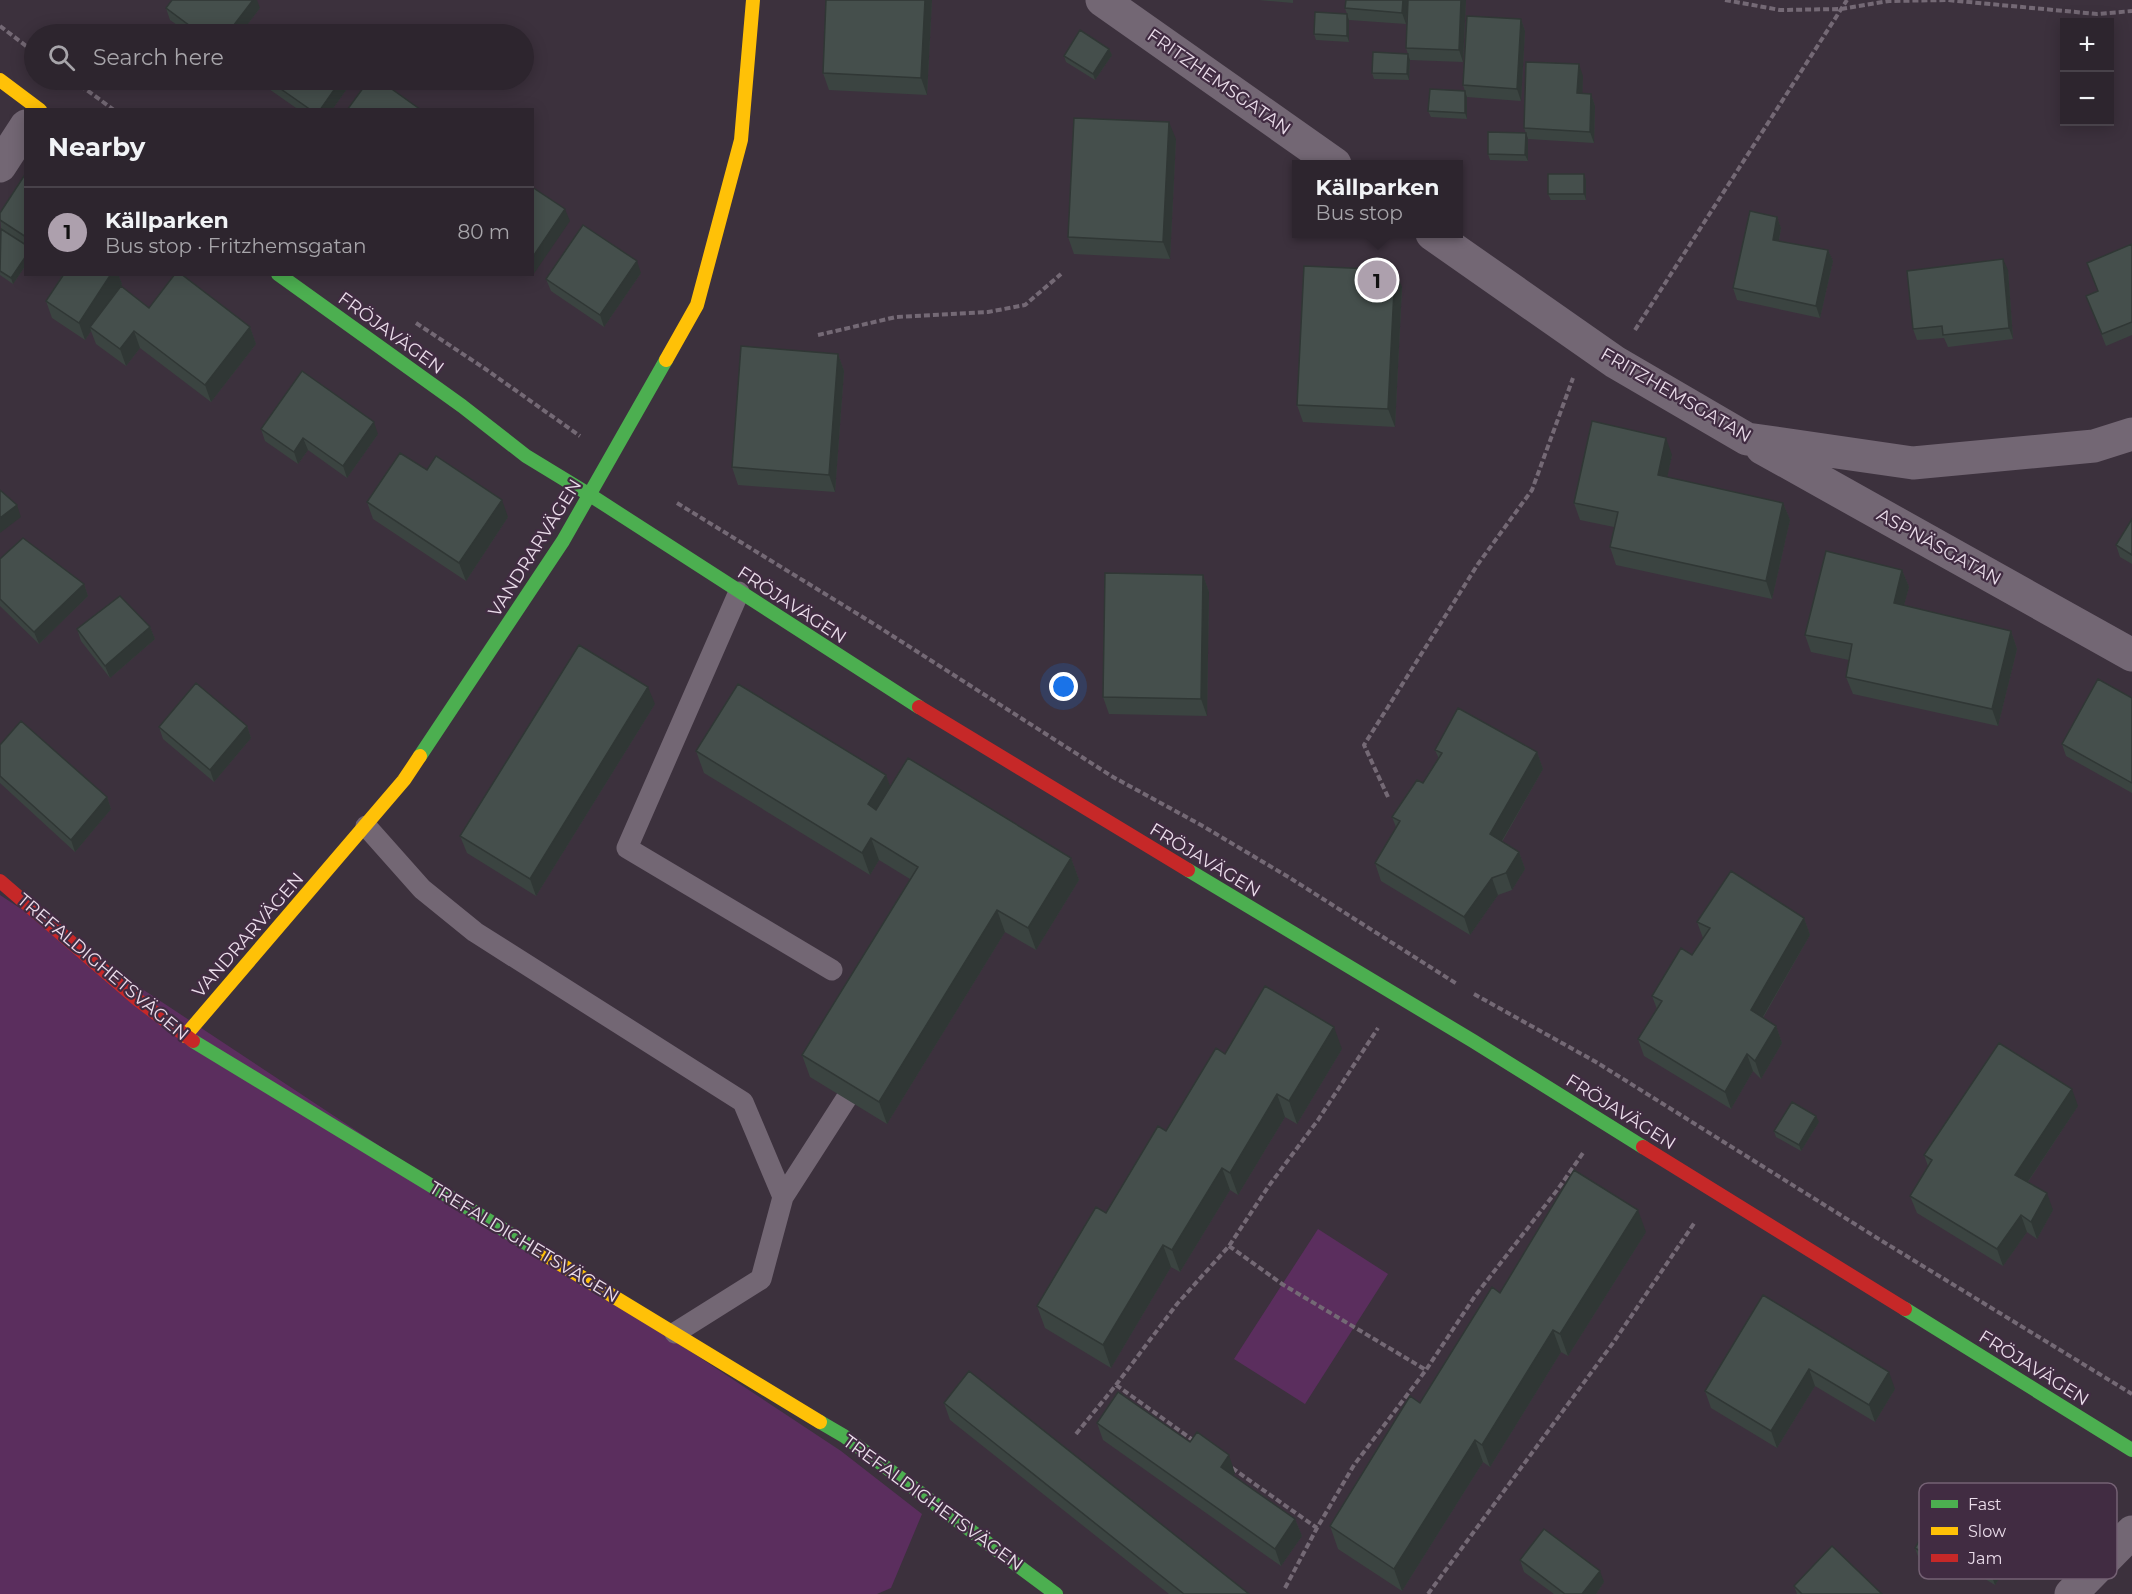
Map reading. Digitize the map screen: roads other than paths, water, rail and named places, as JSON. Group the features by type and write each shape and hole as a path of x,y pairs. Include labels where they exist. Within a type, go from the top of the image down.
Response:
{"street":[{"name":"VANDRARVÄGEN","path":"185,1036 404,780 551,560 697,305 741,140 753,0"},
{"name":"FRITZHEMSGATAN","path":"1102,0 1328,160"},
{"path":"0,80 30,108"},
{"path":"0,166 24,130"},
{"name":"FRITZHEMSGATAN","path":"1438,238 1615,362 1747,440 1912,463 2094,446 2132,434"},
{"name":"FRÖJAVÄGEN","path":"281,276 462,406 526,456 739,592 1016,767 1400,997 2132,1450"},
{"name":"ASPNÄSGATAN","path":"1747,440 2132,655"},
{"name":"TREFALDIGHETSVÄGEN","path":"0,881 138,1000 185,1036 844,1436 1056,1594"},
{"path":"2117,1547 2132,1532"},
{"path":"2071,1594 2086,1579"}],"lane":[{"path":"739,592 627,848 832,970"},
{"path":"366,826 422,889 475,932 743,1102 783,1197"},
{"path":"675,1333 761,1279 783,1197 846,1099"}],"place":[{"name":"Källparken","path":"1377,280"}]}
